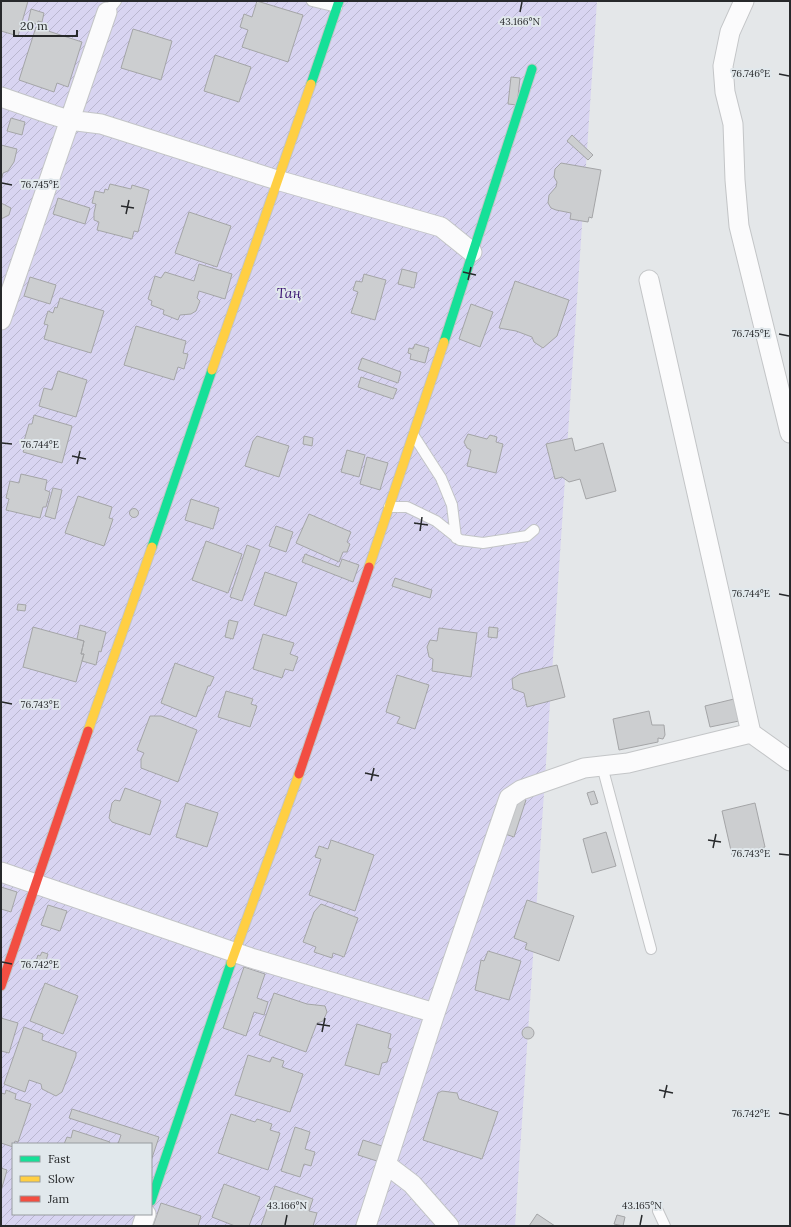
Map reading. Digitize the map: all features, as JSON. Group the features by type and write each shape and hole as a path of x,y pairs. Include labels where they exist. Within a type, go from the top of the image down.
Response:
{"street":[{"path":"744,1 730,32 723,66 725,92 733,124 735,180 739,226 790,433"},
{"path":"1,986 35,884 121,641 277,180 335,3"},
{"path":"1,320 111,6"},
{"path":"152,1197 235,951 291,798 414,435 532,69"},
{"path":"1,97 70,120 101,124 277,180 441,228 472,252"},
{"path":"649,280 751,733 790,761"},
{"path":"366,1226 435,1013 509,798 521,790 584,768 628,763 751,733"},
{"path":"1,872 235,951 251,958 435,1013"},
{"path":"386,1165 412,1184 449,1226"},
{"path":"142,1226 146,1215"}],"lane":[{"path":"312,1 335,3"},
{"path":"414,435 441,478 452,505 456,538"},
{"path":"389,507 407,507 436,521 460,540 483,543 527,536 534,530"},
{"path":"602,766 651,949"},
{"path":"658,1211 665,1226"}],"green space":[{"name":"Таң","path":"1,1 597,1 515,1226 1,1226"}],"building":[{"path":"1,1 28,1 18,36 1,31"},
{"path":"257,1 303,15 288,62 242,47 248,30 240,27 244,14 252,17"},
{"path":"31,9 44,13 42,22 38,21 37,24 28,22"},
{"path":"36,27 82,42 68,87 57,83 54,92 19,80"},
{"path":"133,29 172,41 161,80 121,68"},
{"path":"215,55 251,67 239,102 204,91"},
{"path":"511,77 520,78 517,105 508,104"},
{"path":"11,118 25,122 22,135 7,131"},
{"path":"572,135 593,155 588,160 567,141"},
{"path":"1,145 17,149 14,162 8,171 3,173 1,181"},
{"path":"561,163 601,170 592,218 589,217 588,222 570,219 571,213 551,208 548,203 549,195 556,187 557,182 554,177 555,169"},
{"path":"110,184 131,189 132,185 149,190 138,232 134,231 132,239 97,230 99,222 94,220 96,204 92,203 95,191 104,193 105,189 108,190"},
{"path":"58,198 90,208 85,224 53,214"},
{"path":"1,203 11,208 9,215 1,219"},
{"path":"189,212 231,226 217,267 175,253"},
{"path":"199,264 232,274 225,299 199,291 197,298 200,301 196,311 191,314 180,315 178,320 163,314 164,310 151,305 152,301 148,299 155,276 161,278 165,272 194,281"},
{"path":"402,269 417,273 414,288 398,284"},
{"path":"364,274 386,280 375,320 351,313 358,292 353,290 356,281 362,282"},
{"path":"30,277 56,285 50,304 24,296"},
{"path":"515,281 569,300 557,336 543,348 534,342 532,337 516,331 499,328"},
{"path":"60,298 104,311 91,353 44,339 48,325 44,324 48,311 53,313 55,307 57,308"},
{"path":"471,304 493,312 480,347 459,339"},
{"path":"136,326 186,341 183,353 188,354 184,369 178,367 174,380 124,365"},
{"path":"415,344 429,348 425,363 410,359 411,354 408,353 409,348 413,349"},
{"path":"362,358 401,372 398,383 358,369"},
{"path":"58,371 87,380 76,417 39,406 44,388 52,390"},
{"path":"361,377 397,389 393,399 358,387"},
{"path":"34,415 72,426 62,463 23,452 27,441 24,441 29,424 32,424"},
{"path":"468,434 487,439 490,435 497,437 496,442 503,444 496,473 467,466 471,450 467,448 464,442"},
{"path":"257,436 289,446 279,477 245,466 253,441"},
{"path":"304,436 313,438 312,446 303,444"},
{"path":"572,438 575,451 603,443 616,491 586,499 580,479 569,482 562,477 555,479 546,444"},
{"path":"347,450 365,455 359,477 341,472"},
{"path":"367,457 388,463 380,490 360,484"},
{"path":"21,474 47,480 45,490 50,492 46,507 43,507 40,518 6,510 9,499 6,498 10,481 19,483"},
{"path":"53,488 62,490 55,519 45,516"},
{"path":"78,496 112,507 109,518 113,519 104,546 65,533"},
{"path":"191,499 219,508 213,529 185,520"},
{"path":"134,508 139,513 134,518 129,513"},
{"path":"309,514 351,532 347,542 350,544 347,552 343,552 339,562 296,543"},
{"path":"276,526 293,532 286,552 269,546"},
{"path":"206,541 242,554 228,593 192,580"},
{"path":"247,545 260,550 242,601 230,597"},
{"path":"305,554 339,567 342,559 359,565 353,582 302,562"},
{"path":"265,572 297,583 286,616 254,605"},
{"path":"395,578 432,590 430,598 392,586"},
{"path":"18,604 26,605 25,611 17,610"},
{"path":"229,620 238,622 233,639 225,637"},
{"path":"80,625 106,632 96,665 82,661 84,654 81,654 84,641 77,639"},
{"path":"33,627 84,641 81,654 84,654 76,682 23,667"},
{"path":"489,627 498,628 497,638 488,637"},
{"path":"439,628 477,633 471,677 432,671 433,659 429,657 427,647 430,640 437,641"},
{"path":"263,634 294,643 290,654 298,657 293,671 285,669 282,678 253,669"},
{"path":"175,663 214,677 210,686 208,686 196,717 161,703"},
{"path":"557,665 565,697 527,707 524,693 513,689 512,679 520,674"},
{"path":"397,675 429,685 415,729 397,723 400,717 386,712"},
{"path":"226,691 253,699 251,704 257,706 250,727 218,717"},
{"path":"734,699 739,721 710,727 705,706"},
{"path":"649,711 652,725 664,725 665,735 663,739 658,738 658,742 619,750 613,719"},
{"path":"150,716 161,716 197,730 178,782 141,768 141,759 144,753 137,750"},
{"path":"125,788 161,801 150,835 112,822 109,818 112,803 115,800 120,801"},
{"path":"594,791 598,803 591,805 587,793"},
{"path":"518,797 526,800 514,837 505,834"},
{"path":"186,803 218,813 207,847 176,837"},
{"path":"755,803 765,847 732,855 722,811"},
{"path":"606,832 616,866 592,873 583,839"},
{"path":"331,840 374,855 355,911 309,895 321,859 315,857 319,846 328,849"},
{"path":"1,887 17,892 11,912 1,909"},
{"path":"527,900 574,916 559,961 525,949 527,943 514,938"},
{"path":"321,904 358,918 344,957 333,953 332,958 314,952 316,947 303,942 314,912"},
{"path":"48,905 67,911 60,931 41,925"},
{"path":"488,951 521,961 509,1000 475,990 481,960 484,961"},
{"path":"42,952 48,954 45,964 36,961 38,955 40,956"},
{"path":"244,967 265,974 257,998 268,1002 264,1015 254,1012 246,1036 223,1028"},
{"path":"45,983 78,996 63,1034 30,1021"},
{"path":"274,993 307,1004 325,1006 327,1012 323,1021 317,1023 306,1052 259,1035"},
{"path":"1,1018 18,1023 9,1053 1,1051"},
{"path":"357,1024 391,1034 388,1048 391,1049 387,1062 382,1063 379,1075 345,1065"},
{"path":"24,1027 43,1034 42,1040 76,1052 76,1056 62,1092 56,1096 42,1089 41,1084 29,1080 25,1092 4,1084"},
{"path":"526,1027 530,1027 534,1033 530,1039 526,1039 522,1035 522,1031"},
{"path":"248,1055 270,1062 272,1057 284,1061 282,1067 303,1074 290,1112 235,1095"},
{"path":"6,1090 16,1094 15,1099 31,1104 18,1142 15,1141 14,1143 12,1143 12,1147 1,1143 1,1093 5,1094"},
{"path":"442,1091 457,1093 459,1099 498,1112 482,1159 423,1140 438,1093"},
{"path":"72,1109 159,1137 152,1158 152,1143 118,1143 121,1135 69,1118"},
{"path":"231,1114 255,1122 257,1119 272,1124 270,1130 280,1133 268,1170 218,1153"},
{"path":"295,1127 310,1132 305,1149 315,1152 311,1166 304,1164 300,1177 281,1171"},
{"path":"73,1130 110,1142 64,1143 67,1137 71,1138"},
{"path":"363,1140 385,1147 380,1162 358,1155"},
{"path":"1,1168 7,1170 1,1191"},
{"path":"224,1184 260,1197 249,1226 235,1226 212,1217"},
{"path":"275,1186 313,1199 309,1211 317,1213 313,1226 261,1226"},
{"path":"161,1203 201,1216 198,1226 153,1226"},
{"path":"537,1214 555,1226 529,1226"},
{"path":"617,1215 625,1217 623,1226 614,1224"}],"traffic: fast":[{"path":"311,84 339,1"},
{"path":"444,342 532,69"},
{"path":"152,547 212,370"},
{"path":"152,1198 231,963"}],"traffic: slow":[{"path":"212,370 311,84"},
{"path":"369,567 444,342"},
{"path":"88,731 152,547"},
{"path":"231,963 299,774"}],"traffic: jam":[{"path":"299,774 369,567"},
{"path":"1,986 88,731"}]}
